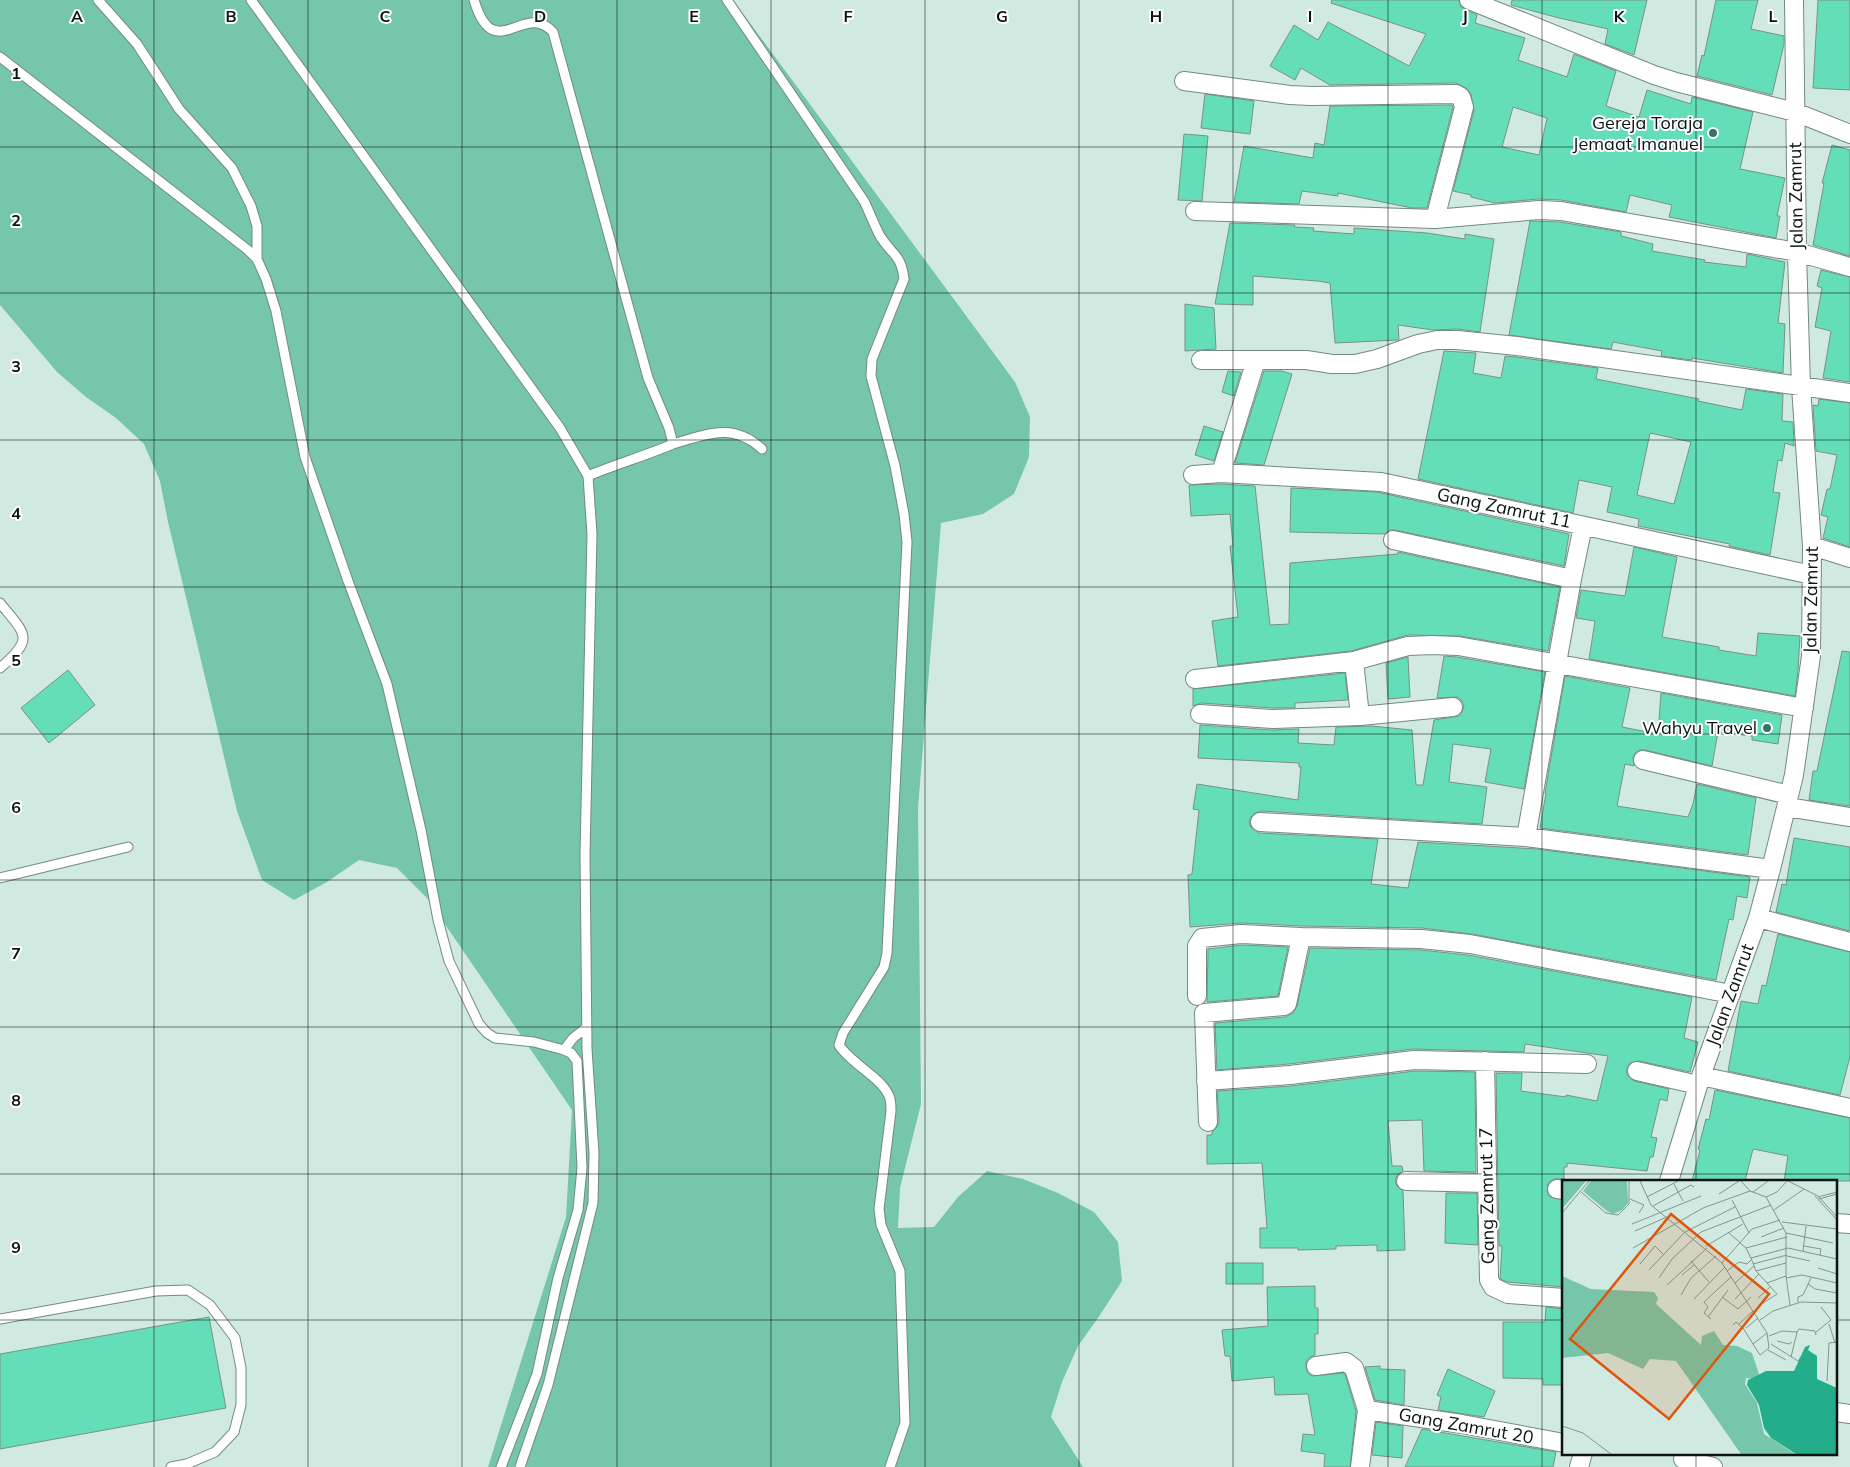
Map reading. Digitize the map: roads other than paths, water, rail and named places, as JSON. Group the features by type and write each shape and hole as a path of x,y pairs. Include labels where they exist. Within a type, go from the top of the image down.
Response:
{"street":[{"path":"1469,0 1661,77 1795,112 1850,134"},
{"name":"Jalan Zamrut","path":"1669,1180 1699,1081 1758,918 1788,802 1811,656 1812,546 1801,387 1796,252 1794,0"},
{"path":"1184,81 1297,96 1456,94 1460,97 1464,107 1435,219"},
{"path":"1195,211 1435,219 1539,210 1561,210 1796,252 1850,267"},
{"path":"1202,360 1306,360 1332,364 1355,364 1378,360 1418,344 1437,340 1457,340 1517,346 1850,393"},
{"path":"1221,473 1256,360"},
{"name":"Gang Zamrut 11","path":"1192,475 1221,473 1381,482 1812,575"},
{"path":"1526,837 1583,526"},
{"path":"1393,540 1572,579"},
{"path":"1812,546 1850,558"},
{"path":"1195,679 1354,661 1408,646 1458,646 1804,708"},
{"path":"1354,661 1360,716"},
{"path":"1200,714 1273,719 1360,716 1453,707"},
{"path":"1643,760 1788,802 1850,817"},
{"path":"1260,822 1526,837 1771,869"},
{"path":"1758,918 1850,942"},
{"path":"1197,996 1197,946 1202,938 1241,934 1421,939 1470,944 1731,994"},
{"path":"1208,1122 1204,1013 1284,1006 1288,1004 1302,937"},
{"path":"1206,1081 1414,1060 1587,1064"},
{"name":"Gang Zamrut 17","path":"1485,1061 1489,1280 1493,1287 1508,1294 1562,1298"},
{"path":"1637,1071 1850,1108"},
{"path":"1406,1181 1487,1183"},
{"path":"1316,1366 1346,1362 1354,1368 1367,1410 1360,1467"},
{"name":"Gang Zamrut 20","path":"1367,1410 1454,1422 1562,1443"},
{"path":"1579,1467 1583,1454"},
{"path":"1683,1459 1713,1467"}],"lane":[{"path":"98,0 137,44 180,110 232,168 257,226 257,259"},
{"path":"251,0 560,428 588,476 592,534 585,854 586,1028 594,1153 593,1203 548,1385 520,1467"},
{"path":"474,0 477,11 489,29 508,28 533,21 546,24 553,32 648,378 669,428 673,444"},
{"path":"727,0 864,200 880,236 893,250 903,266 904,279 872,360 871,376 895,466 907,542 887,953 884,966 843,1033 839,1045 845,1054 883,1087 890,1096 892,1111 879,1209 881,1225 900,1271 905,1423 890,1467"},
{"path":"0,57 248,250 257,259 266,279 276,311 305,457 348,581 387,684 421,830 438,920 449,961 479,1024 487,1033 495,1038 534,1042 564,1050 572,1053 577,1061 582,1168 578,1210 558,1278 537,1374 501,1467"},
{"path":"588,476 624,462 641,458 673,444 712,433 729,432 740,435 754,442 762,449"},
{"path":"0,603 23,635 24,642 19,650 0,668"},
{"path":"0,878 128,847"},
{"path":"564,1050 573,1038 586,1028"},
{"path":"0,1319 156,1291 188,1290 210,1305 235,1338 242,1368 241,1405 234,1432 215,1452 187,1464 170,1467"}],"place":[{"name":"Gereja Toraja Jemaat Imanuel","path":"1713,133"},
{"name":"Wahyu Travel","path":"1767,728"}]}
